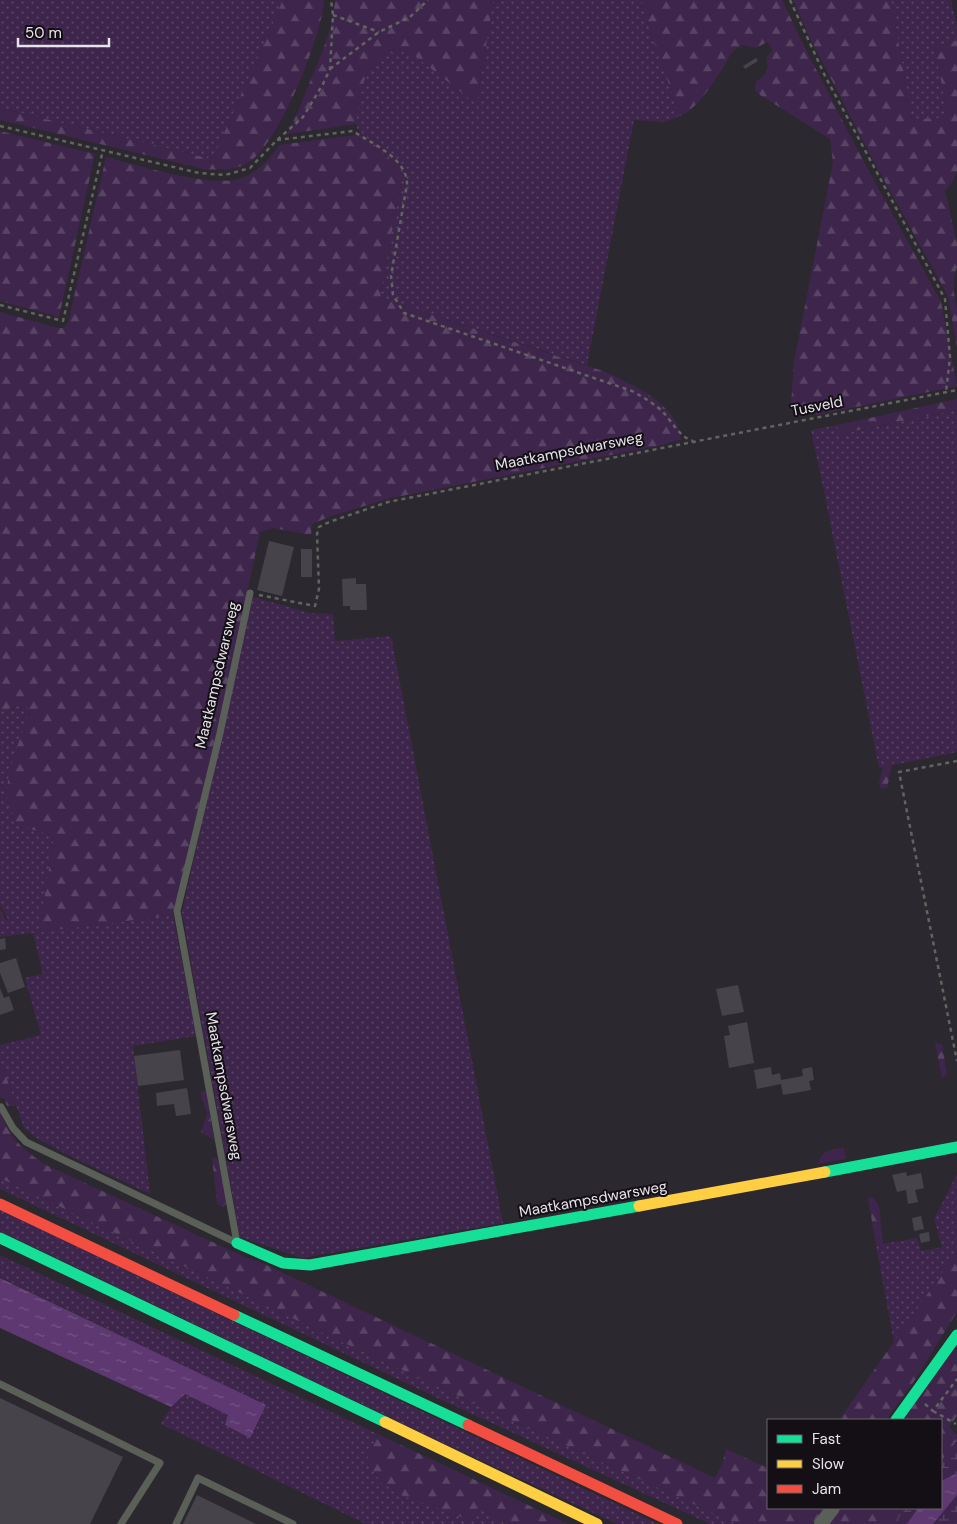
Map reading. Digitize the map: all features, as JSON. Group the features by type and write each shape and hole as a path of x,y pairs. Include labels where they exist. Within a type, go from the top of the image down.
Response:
{"main road":[{"name":"Maatkampsdwarsweg","path":"237,1243 283,1263 310,1265 957,1147"},
{"path":"0,1204 677,1524"},
{"path":"0,1238 597,1524"},
{"path":"897,1419 957,1335"}],"street":[{"path":"821,1524 832,1509"}],"lane":[{"name":"Maatkampsdwarsweg","path":"237,1243 177,911 220,733 250,593"},
{"name":"Maatkampsdwarsweg","path":"1,1107 13,1128 26,1142 237,1243"},
{"path":"0,1384 160,1463 121,1524"},
{"path":"176,1524 198,1478 293,1524"}],"path":[{"path":"0,126 199,173 225,175 250,168 303,116 323,84 330,69 333,15 331,0"},
{"path":"330,69 379,32 410,17 428,0"},
{"path":"790,0 825,76 945,299 950,357 946,392"},
{"path":"333,15 379,32"},
{"path":"277,140 353,131 391,156 404,169 407,184 391,276 393,295 404,313 632,391 654,404 683,436 694,441"},
{"path":"0,305 63,321 103,150"},
{"name":"Tusveld","path":"682,444 957,390"},
{"name":"Maatkampsdwarsweg","path":"250,593 315,606 319,589 318,529 323,524 337,518 388,502 682,444"},
{"path":"957,761 899,772 957,1061"},
{"path":"933,1411 957,1379"},
{"path":"914,1395 933,1411 956,1424"}],"green space":[{"path":"0,0 283,1 214,157 207,158 0,108"},
{"path":"283,0 324,0 322,16 308,61 287,109 263,148 247,164 235,168 204,169 0,120 0,108 213,158"},
{"path":"335,0 505,0 493,1 478,97 475,103 410,52 389,53 376,60 367,74 359,105 357,124 287,134 325,43 332,22"},
{"path":"642,0 645,15 680,116 664,122 634,120 587,365 380,298 403,171 357,129 358,104 369,67 385,54 410,52 475,103 478,97 493,1"},
{"path":"642,0 782,0 865,164 941,302 957,386 817,415 791,405 794,362 833,162 830,139 755,90 756,81 766,72 768,66 766,58 773,50 767,42 756,48 743,45 734,51 703,96 692,108 680,116 645,15"},
{"path":"793,0 891,0 912,119 942,118 947,113 935,48 957,40 957,172 952,183 945,190 957,244 954,293 957,309 957,347 948,296 873,160 810,38"},
{"path":"891,0 951,0 957,26 957,40 935,48 947,113 942,118 912,119"},
{"path":"0,131 95,154 59,317 0,301"},
{"path":"363,134 403,171 380,298 600,370 621,379 653,398 671,414 677,424 681,439 662,445 391,498 334,515 312,524 311,535 273,528 260,532 223,706 173,915 39,932 54,836 23,827 14,822 7,800 8,783 16,749 27,721 28,711 27,705 0,710 0,312 58,328 63,328 68,323 106,157 175,175 229,181 242,178 258,169 268,160 279,145"},
{"path":"957,399 957,410 839,434 837,425"},
{"path":"957,410 957,752 879,768 811,430 837,425 840,434"},
{"path":"253,597 310,613 333,614 335,641 391,636 503,1223 302,1258 240,1237 182,912"},
{"path":"19,704 27,705 27,721 7,787 7,802 14,815 35,831 54,835 39,932 173,915 196,1036 133,1046 150,1194 66,1154 38,1139 24,1128 0,1060 0,1045 41,1035 25,978 43,974 33,933 0,937 0,909 6,920 8,919 0,905 0,710 12,709"},
{"path":"893,760 887,788 881,789 879,782 884,763"},
{"path":"935,1043 942,1044 947,1075 942,1078"},
{"path":"0,1061 16,1106 7,1106 4,1098 0,1098"},
{"path":"206,1090 214,1140 201,1132 207,1114 200,1092"},
{"path":"0,1111 12,1136 30,1154 46,1165 247,1258 258,1261 715,1478 722,1465 726,1449 767,1468 767,1509 824,1509 813,1524 737,1524 380,1360 0,1178"},
{"path":"844,1148 846,1159 818,1164 822,1155 828,1151"},
{"path":"212,1157 218,1159 227,1202 223,1207 217,1204"},
{"path":"957,1174 957,1252 894,1342 876,1245 917,1238 921,1251 942,1247 934,1219"},
{"path":"0,1178 380,1360 737,1524 710,1524 427,1393 0,1189"},
{"path":"873,1197 879,1206 883,1244 876,1245 868,1198"},
{"path":"0,1210 658,1524 617,1524 405,1425 0,1231"},
{"path":"957,1252 957,1312 915,1380 887,1419 840,1419"},
{"path":"0,1255 378,1434 366,1461 382,1483 485,1509 505,1524 366,1524 161,1424 171,1407 185,1394 228,1415 266,1406 0,1277"},
{"path":"957,1343 957,1416 949,1427 957,1435 957,1440 942,1461 942,1419 903,1419"},
{"path":"378,1434 568,1524 505,1524 485,1509 467,1519 403,1496 382,1483 366,1461"},
{"path":"957,1440 957,1473 942,1480 942,1461"},
{"path":"957,1495 957,1524 933,1524"},
{"path":"840,1509 905,1509 894,1524 830,1524"},
{"path":"905,1509 917,1509 907,1524 894,1524"}],"water":[{"path":"0,1278 266,1405 250,1438 225,1425 228,1415 185,1394 171,1407 0,1328"},
{"path":"957,1473 957,1495 933,1524 907,1524 917,1509 942,1509 942,1480"}],"building":[{"path":"756,58 758,61 745,69 743,66"},
{"path":"269,541 294,547 282,596 257,590"},
{"path":"301,549 312,549 312,577 301,577"},
{"path":"356,578 356,584 366,584 367,610 350,610 350,606 343,606 342,579"},
{"path":"5,938 6,949 0,950 0,939"},
{"path":"16,958 25,987 8,993 0,973 0,963"},
{"path":"738,985 744,1012 722,1016 716,989"},
{"path":"0,988 4,998 9,996 14,1010 0,1015"},
{"path":"747,1022 754,1063 729,1068 724,1036 730,1035 728,1026"},
{"path":"180,1050 184,1080 138,1086 134,1056"},
{"path":"771,1067 772,1075 780,1073 781,1080 803,1076 802,1069 812,1067 814,1080 809,1081 811,1090 783,1095 781,1084 757,1089 754,1070"},
{"path":"187,1088 191,1114 176,1116 174,1104 157,1106 156,1093"},
{"path":"906,1172 907,1176 921,1173 924,1188 915,1190 918,1202 908,1204 906,1190 897,1192 892,1175"},
{"path":"921,1216 924,1229 914,1231 912,1218"},
{"path":"929,1232 930,1241 921,1243 919,1234"},
{"path":"0,1398 123,1457 90,1524 0,1524"},
{"path":"197,1495 256,1524 183,1524"}],"traffic: fast":[{"path":"825,1172 957,1147"},
{"path":"237,1243 283,1263 310,1265 639,1206"},
{"path":"0,1238 385,1422"},
{"path":"234,1315 468,1425"},
{"path":"897,1419 957,1335"}],"traffic: slow":[{"path":"639,1206 825,1172"},
{"path":"385,1422 597,1524"}],"traffic: jam":[{"path":"0,1204 234,1315"},
{"path":"468,1425 677,1524"}]}
